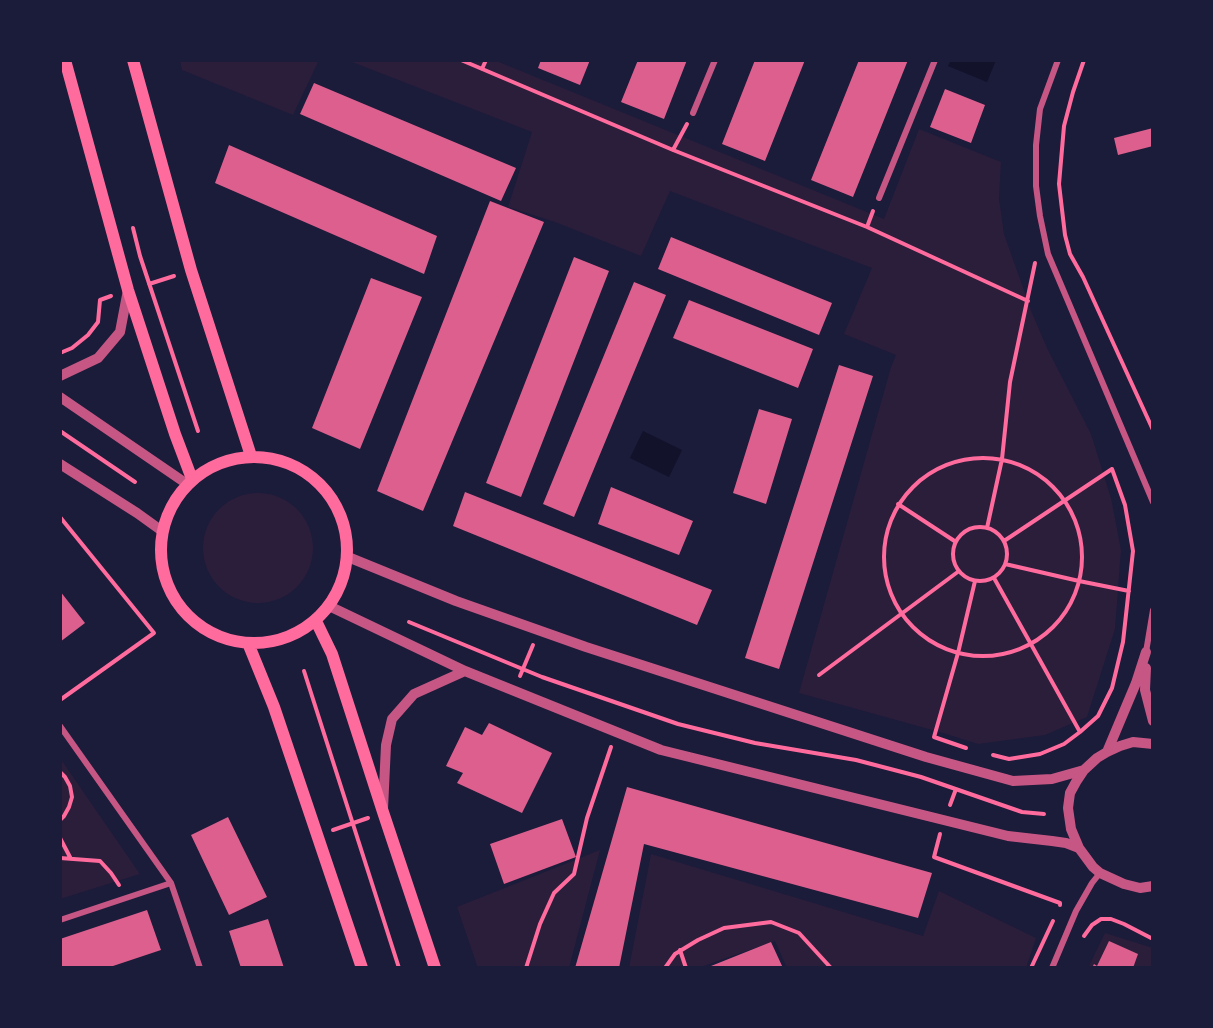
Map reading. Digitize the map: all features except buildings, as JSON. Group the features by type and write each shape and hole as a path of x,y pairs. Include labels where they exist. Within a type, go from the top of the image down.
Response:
{"main road":[{"path":"65,60 128,290 189,482"},
{"path":"133,60 191,270 251,456"},
{"path":"251,456 294,464 328,492 344,523 348,557 342,583 329,606 316,621 284,639 248,643 212,633 183,610 168,586 161,559 162,531 171,506 189,482 219,462 251,456"},
{"path":"316,621 332,654 435,968"},
{"path":"248,643 274,707 362,968"}],"street":[{"path":"693,113 715,60"},
{"path":"879,198 935,60"},
{"path":"1058,60 1040,110 1036,145 1036,186 1048,254 1153,502"},
{"path":"60,376 98,358 120,332 128,290"},
{"path":"60,397 189,482"},
{"path":"60,464 162,531"},
{"path":"348,557 456,601 540,630 719,691 964,768 1013,781 1052,779 1084,770"},
{"path":"329,606 465,671 661,750 1008,836 1066,843 1078,848"},
{"path":"1107,752 1137,683 1146,652 1153,610"},
{"path":"1146,652 1145,690 1153,720"},
{"path":"383,812 386,745 392,719 414,694 465,671"},
{"path":"60,726 171,883 200,968"},
{"path":"1153,744 1133,742 1107,752 1084,770 1070,793 1068,808 1071,829 1078,848 1085,858 1100,873 1124,884 1153,893"},
{"path":"1052,968 1076,911 1100,873"},
{"path":"60,920 171,883"},
{"path":"1140,888 1153,886"}],"path":[{"path":"461,60 673,150 867,227 1028,301 1010,382 1002,459 987,528"},
{"path":"482,69 486,60"},
{"path":"1084,60 1064,126 1059,184 1065,235 1070,254 1083,277 1153,430"},
{"path":"673,150 693,113"},
{"path":"130,221 198,431"},
{"path":"60,352 72,348 88,335 98,322 100,300 191,270"},
{"path":"60,431 135,482"},
{"path":"972,458 1002,459 1026,467 1047,481 1064,500 1077,525 1082,553 1079,581 1069,606 1052,628 1030,644 1008,653 983,656 958,653 937,644 917,631 901,613 889,587 884,559 887,530 898,504 918,481 943,465 972,458"},
{"path":"990,754 1009,759 1040,754 1064,744 1098,716 1112,688 1123,642 1133,551 1125,505 1112,469 1004,541"},
{"path":"898,504 956,542"},
{"path":"60,517 154,633 60,700"},
{"path":"978,527 987,528 1000,535 1007,548 1007,556 1001,572 994,578 975,581 959,571 953,557 953,549 956,542 969,530 978,527"},
{"path":"1005,564 1129,591"},
{"path":"819,675 959,571"},
{"path":"994,578 1080,732"},
{"path":"975,581 958,653 934,736 972,750 945,820 934,857 1060,903 1030,968"},
{"path":"407,621 523,669 678,724 755,743 856,760 921,777 1022,812 1044,813"},
{"path":"514,691 540,630"},
{"path":"304,671 399,968"},
{"path":"526,968 540,924 554,893 574,874 587,818 616,732"},
{"path":"60,772 70,786 72,797 69,807 60,820"},
{"path":"318,835 383,812"},
{"path":"60,838 71,860"},
{"path":"60,858 100,861 111,873 127,898"},
{"path":"1053,921 1084,936 1092,925 1101,919 1111,919 1153,939"},
{"path":"665,968 675,954 724,928 771,922 799,933 831,968"},
{"path":"680,951 686,968"}],"shaded area":[{"path":"180,60 319,60 293,115 182,70"},
{"path":"347,60 494,60 884,219 919,129 1001,162 999,199 1004,234 1032,313 1048,350 1091,434 1111,498 1121,550 1115,629 1087,717 1045,735 978,744 799,693 896,355 844,334 872,268 670,191 641,256 555,222 508,207 532,132"},
{"path":"951,60 996,60 987,82 948,66"},
{"path":"643,431 682,450 669,477 630,458"},
{"path":"258,493 279,497 297,509 309,527 313,548 309,569 297,587 279,599 258,603 237,599 219,587 207,569 203,548 207,527 219,509 237,497"},
{"path":"60,758 140,874 60,899"},
{"path":"600,850 569,968 478,968 457,907"},
{"path":"651,854 923,936 939,891 1036,938 1026,968 787,968 775,941 698,968 629,968"},
{"path":"1105,933 1153,948 1153,968 1088,968"}]}
